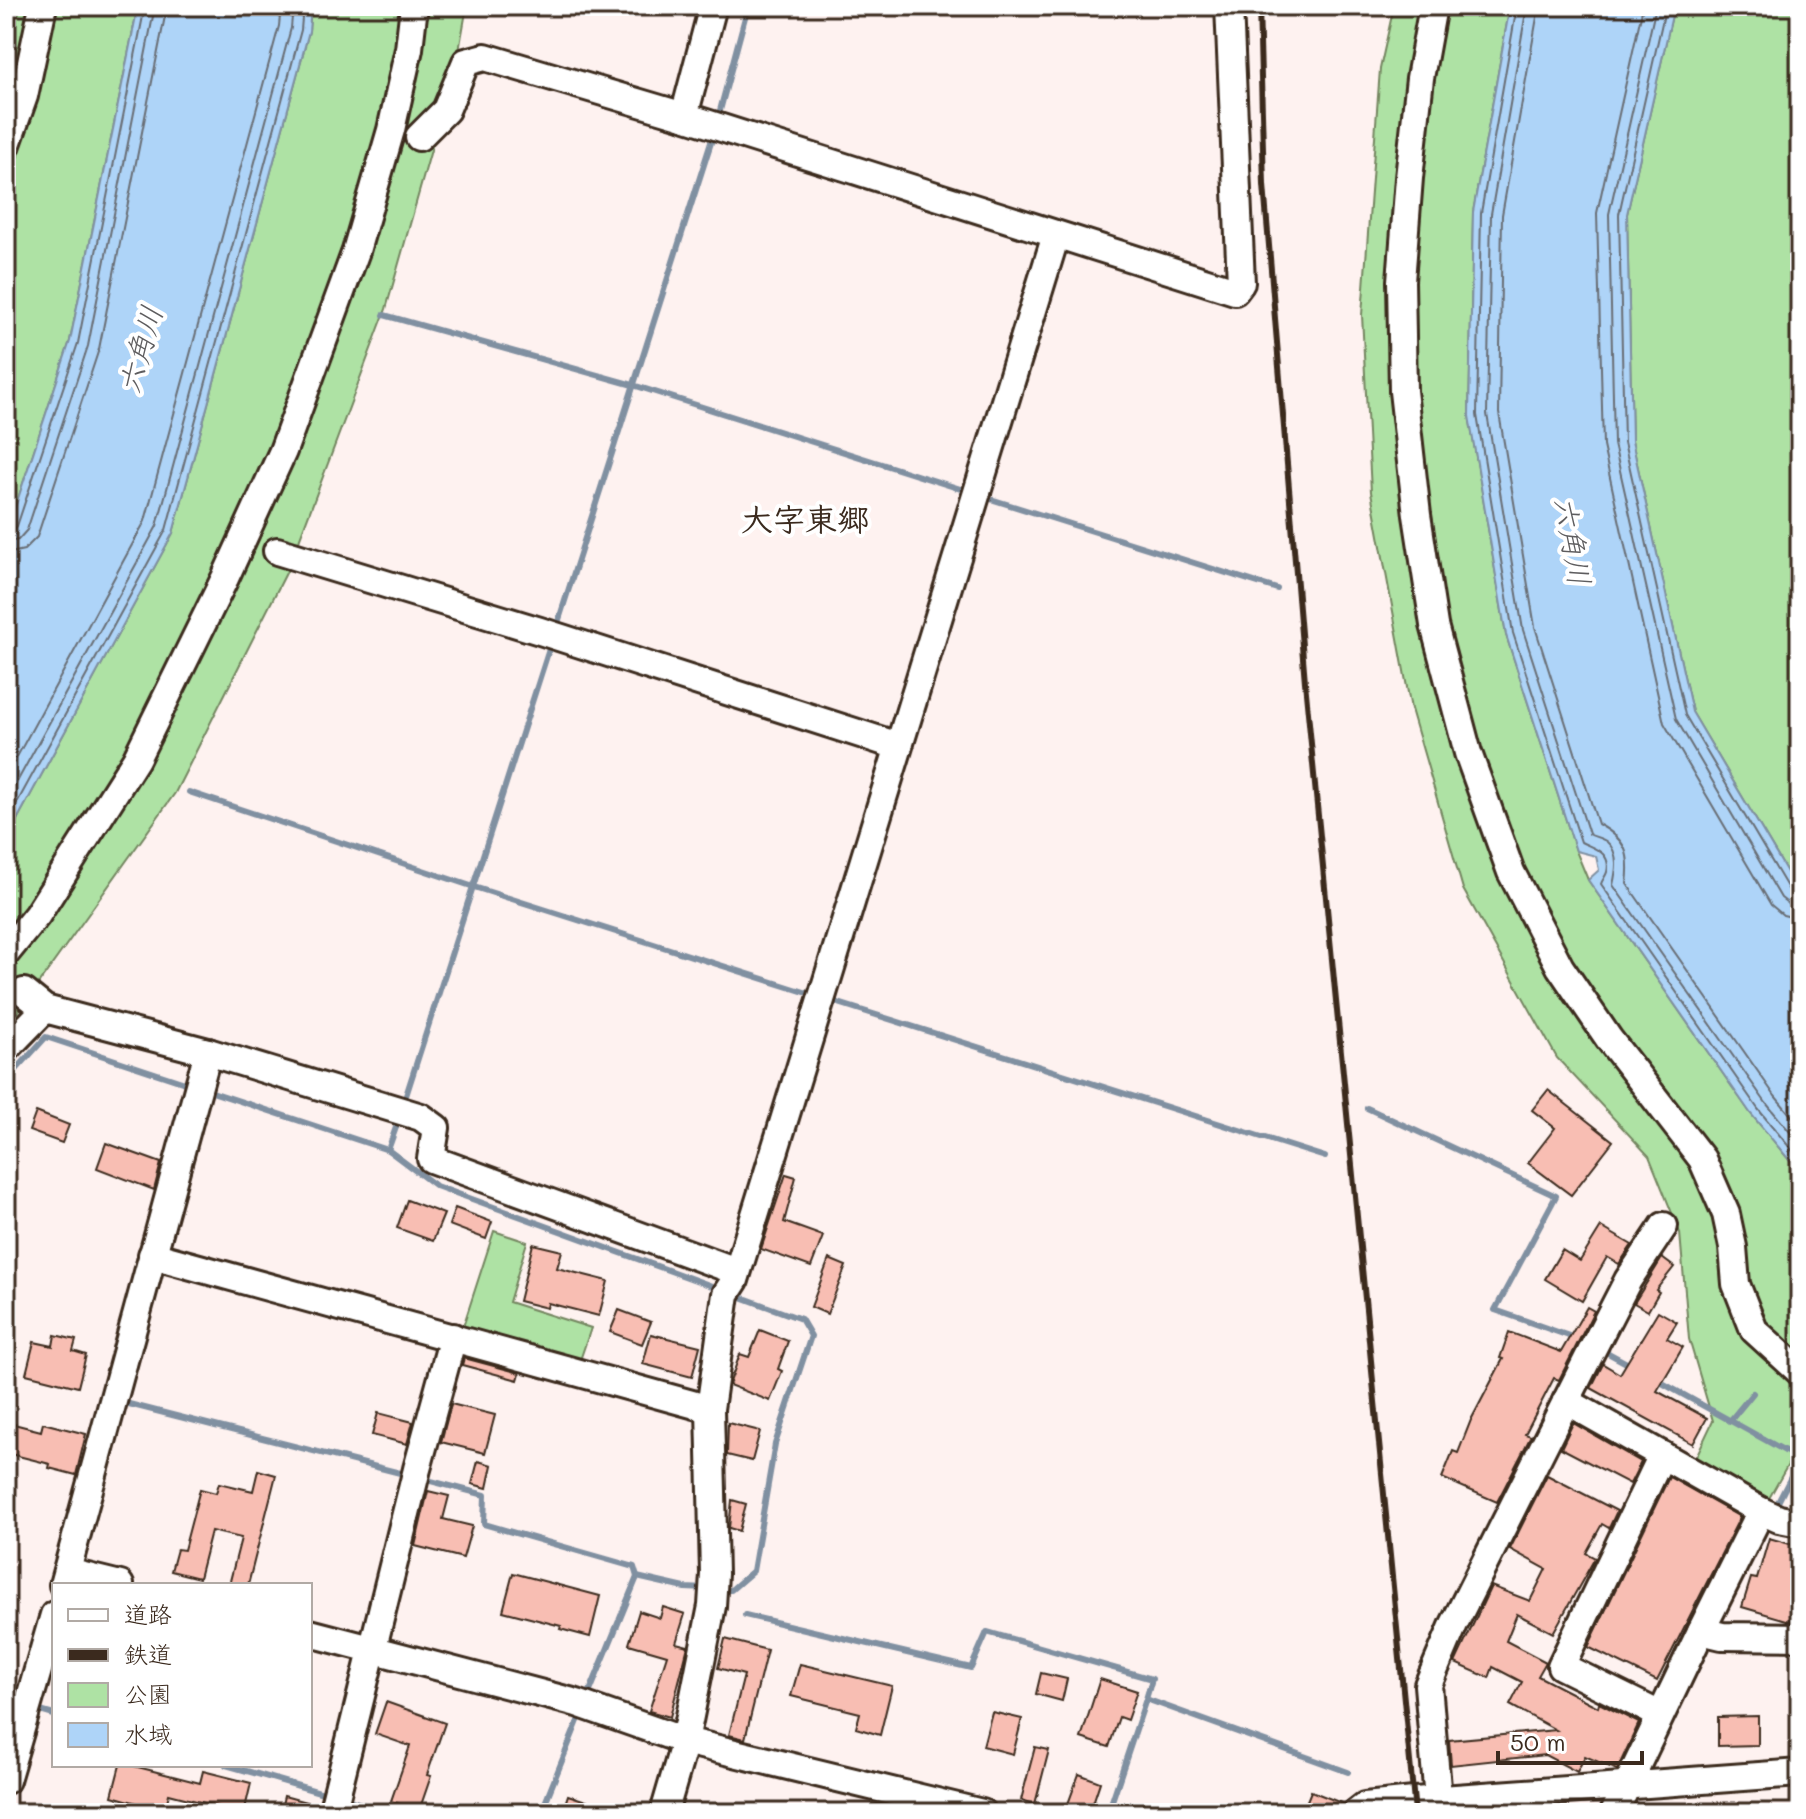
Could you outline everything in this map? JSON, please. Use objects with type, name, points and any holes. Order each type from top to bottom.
[{"type":"street","points":[[6,147],[24,96],[43,6]]},
{"type":"street","points":[[6,953],[37,915],[136,759],[283,451],[356,251],[391,130],[409,49],[414,6]]},
{"type":"street","points":[[690,119],[713,6]]},
{"type":"street","points":[[419,137],[446,110],[466,62],[485,57],[1235,291],[1241,283],[1229,6]]},
{"type":"street","points":[[1433,6],[1420,78],[1409,178],[1401,281],[1403,391],[1417,515],[1434,625],[1468,753],[1511,872],[1560,967],[1609,1039],[1702,1159],[1726,1214],[1736,1284],[1754,1330],[1800,1372]]},
{"type":"street","points":[[664,1813],[685,1741],[712,1604],[710,1409],[732,1282],[1056,235]]},
{"type":"street","points":[[277,551],[540,631],[898,746]]},
{"type":"street","points":[[24,992],[45,1009],[207,1061],[409,1114],[436,1128],[431,1159],[732,1282]]},
{"type":"street","points":[[6,1049],[45,1009]]},
{"type":"street","points":[[104,1583],[65,1578],[207,1061]]},
{"type":"street","points":[[1438,1799],[1428,1685],[1454,1624],[1594,1346],[1628,1280],[1664,1226]]},
{"type":"street","points":[[152,1255],[710,1409]]},
{"type":"street","points":[[336,1801],[415,1477],[453,1337]]},
{"type":"street","points":[[1566,1401],[1777,1517],[1660,1715],[1635,1785],[1614,1813]]},
{"type":"street","points":[[1660,1715],[1561,1666],[1662,1455]]},
{"type":"street","points":[[6,1780],[52,1622]]},
{"type":"street","points":[[1710,1633],[1800,1637]]},
{"type":"street","points":[[312,1634],[589,1706],[685,1741],[982,1813]]},
{"type":"street","points":[[1356,1813],[1365,1806],[1438,1799],[1800,1773]]},
{"type":"green space","points":[[6,6],[138,6],[70,341],[6,535]]},
{"type":"green space","points":[[311,6],[467,6],[459,51],[386,309],[289,567],[175,793],[6,1029],[6,840],[173,533],[309,31]]},
{"type":"green space","points":[[1394,6],[1510,6],[1473,212],[1469,415],[1506,635],[1588,880],[1751,1114],[1800,1173],[1800,1461],[1790,1461],[1767,1502],[1693,1463],[1713,1421],[1689,1339],[1680,1233],[1649,1156],[1557,1058],[1463,889],[1411,709],[1371,492],[1362,315],[1380,69]]},
{"type":"green space","points":[[1677,6],[1800,6],[1800,894],[1692,712],[1632,441],[1627,214],[1672,15]]},
{"type":"green space","points":[[494,1231],[527,1242],[509,1302],[591,1328],[578,1366],[462,1330]]},
{"type":"water","name":"六角川","points":[[138,6],[311,6],[309,31],[173,533],[6,840],[6,535],[70,341]]},
{"type":"water","name":"六角川","points":[[1510,6],[1677,6],[1672,15],[1627,214],[1632,441],[1692,712],[1800,894],[1800,1173],[1751,1114],[1588,880],[1599,870],[1596,856],[1576,851],[1506,635],[1469,416],[1473,212]]},
{"type":"building","points":[[1548,1090],[1613,1141],[1571,1195],[1528,1163],[1555,1128],[1532,1110]]},
{"type":"building","points":[[36,1112],[69,1125],[62,1143],[29,1131]]},
{"type":"building","points":[[106,1143],[161,1163],[154,1190],[97,1168]]},
{"type":"building","points":[[786,1174],[796,1177],[784,1222],[823,1236],[811,1267],[761,1249]]},
{"type":"building","points":[[407,1200],[444,1214],[433,1241],[397,1228]]},
{"type":"building","points":[[455,1208],[492,1222],[486,1239],[449,1225]]},
{"type":"building","points":[[1601,1227],[1632,1245],[1619,1264],[1607,1257],[1582,1301],[1545,1279],[1562,1250],[1580,1261]]},
{"type":"building","points":[[533,1244],[562,1251],[557,1268],[608,1281],[599,1316],[548,1303],[547,1308],[519,1301]]},
{"type":"building","points":[[1662,1258],[1674,1267],[1656,1290],[1659,1292],[1648,1311],[1634,1303]]},
{"type":"building","points":[[829,1259],[846,1266],[827,1314],[811,1307]]},
{"type":"building","points":[[1587,1307],[1594,1311],[1559,1380],[1554,1378],[1525,1434],[1531,1436],[1497,1502],[1442,1478],[1453,1451],[1458,1453],[1471,1420],[1503,1359],[1500,1358],[1509,1332],[1561,1352]]},
{"type":"building","points":[[619,1310],[651,1322],[642,1344],[610,1332]]},
{"type":"building","points":[[1658,1311],[1677,1322],[1667,1338],[1683,1347],[1657,1391],[1707,1418],[1693,1444],[1591,1388],[1603,1364],[1620,1374]]},
{"type":"building","points":[[760,1330],[788,1341],[778,1369],[782,1371],[770,1401],[729,1385],[740,1354],[749,1357]]},
{"type":"building","points":[[651,1334],[700,1346],[692,1377],[643,1364]]},
{"type":"building","points":[[55,1335],[76,1340],[73,1351],[86,1355],[78,1387],[26,1374],[34,1342],[53,1346]]},
{"type":"building","points":[[464,1358],[520,1373],[518,1380],[462,1365]]},
{"type":"building","points":[[451,1404],[495,1415],[485,1453],[441,1442]]},
{"type":"building","points":[[378,1413],[413,1422],[407,1444],[372,1435]]},
{"type":"building","points":[[6,1422],[41,1431],[43,1423],[86,1434],[76,1475],[49,1468],[50,1464],[6,1453]]},
{"type":"building","points":[[728,1423],[760,1431],[752,1461],[727,1455]]},
{"type":"building","points":[[1573,1423],[1641,1462],[1630,1484],[1561,1448]]},
{"type":"building","points":[[478,1461],[492,1465],[487,1488],[472,1484]]},
{"type":"building","points":[[258,1470],[276,1475],[249,1583],[230,1583],[241,1538],[211,1531],[199,1578],[171,1571],[177,1549],[184,1550],[200,1489],[216,1493],[219,1483],[253,1491]]},
{"type":"building","points":[[1547,1475],[1617,1511],[1609,1528],[1602,1524],[1586,1553],[1595,1558],[1553,1633],[1517,1614],[1506,1641],[1546,1662],[1538,1676],[1598,1707],[1599,1703],[1639,1723],[1617,1770],[1585,1756],[1577,1772],[1545,1755],[1451,1765],[1449,1740],[1556,1730],[1510,1705],[1522,1682],[1493,1667],[1489,1678],[1455,1663],[1491,1586],[1530,1601],[1546,1569],[1510,1549]]},
{"type":"building","points":[[1669,1477],[1740,1517],[1657,1681],[1588,1647]]},
{"type":"building","points":[[428,1491],[449,1496],[443,1519],[472,1526],[463,1558],[415,1546]]},
{"type":"building","points":[[732,1500],[746,1504],[739,1531],[729,1528]]},
{"type":"building","points":[[1769,1538],[1800,1547],[1800,1587],[1790,1621],[1742,1607],[1751,1578],[1757,1579]]},
{"type":"building","points":[[513,1573],[600,1596],[590,1637],[503,1611]]},
{"type":"building","points":[[663,1607],[685,1614],[676,1643],[688,1646],[670,1717],[649,1711],[667,1655],[629,1644],[639,1611],[660,1618]]},
{"type":"building","points":[[725,1639],[767,1650],[745,1739],[729,1735],[744,1675],[718,1668]]},
{"type":"building","points":[[800,1664],[892,1686],[880,1735],[856,1728],[860,1713],[791,1696]]},
{"type":"building","points":[[1041,1673],[1067,1679],[1062,1701],[1036,1694]]},
{"type":"building","points":[[1100,1679],[1137,1691],[1127,1720],[1119,1717],[1109,1747],[1081,1738]]},
{"type":"building","points":[[386,1702],[445,1723],[427,1775],[431,1776],[419,1811],[391,1801],[410,1746],[375,1734]]},
{"type":"building","points":[[992,1712],[1022,1719],[1013,1754],[983,1746]]},
{"type":"building","points":[[1758,1716],[1758,1745],[1718,1746],[1718,1717]]},
{"type":"building","points":[[1035,1747],[1049,1750],[1035,1804],[1021,1800]]},
{"type":"building","points":[[119,1767],[138,1767],[200,1783],[203,1771],[251,1783],[244,1813],[169,1794],[164,1813],[149,1813],[151,1807],[112,1796]]},
{"type":"building","points":[[1079,1774],[1100,1782],[1090,1812],[1068,1804]]},
{"type":"building","points":[[1311,1791],[1344,1804],[1340,1813],[1302,1813]]},
{"type":"building","points":[[568,1795],[613,1810],[613,1813],[562,1813]]},
{"type":"building","points":[[284,1796],[317,1805],[316,1813],[280,1813]]},
{"type":"waterway","points":[[718,118],[748,6]]},
{"type":"waterway","points":[[556,629],[714,133]]},
{"type":"waterway","points":[[384,315],[633,385],[970,492]]},
{"type":"waterway","points":[[981,496],[1277,589]]},
{"type":"waterway","points":[[403,1105],[551,643]]},
{"type":"waterway","points":[[189,792],[814,995]]},
{"type":"waterway","points":[[829,1000],[1325,1157]]},
{"type":"waterway","points":[[6,1081],[46,1037],[191,1085]]},
{"type":"waterway","points":[[206,1090],[388,1150],[436,1186],[723,1290]]},
{"type":"waterway","points":[[1367,1108],[1556,1196],[1495,1310],[1589,1343]]},
{"type":"waterway","points":[[388,1150],[400,1116]]},
{"type":"waterway","points":[[718,1590],[731,1590],[753,1571],[775,1444],[811,1336],[801,1319],[733,1294]]},
{"type":"waterway","points":[[1599,1348],[1632,1366]]},
{"type":"waterway","points":[[1655,1379],[1796,1457],[1797,1465],[1775,1508]]},
{"type":"waterway","points":[[1730,1421],[1753,1393]]},
{"type":"waterway","points":[[121,1402],[408,1475]]},
{"type":"waterway","points":[[423,1479],[485,1495],[484,1524],[634,1567],[637,1577]]},
{"type":"waterway","points":[[586,1701],[637,1577],[685,1588],[707,1589]]},
{"type":"waterway","points":[[745,1615],[971,1668],[987,1632],[1152,1679],[1146,1699],[1348,1772]]},
{"type":"waterway","points":[[1108,1813],[1146,1699]]},
{"type":"waterway","points":[[6,1701],[22,1706]]},
{"type":"waterway","points":[[33,1709],[52,1714]]},
{"type":"waterway","points":[[541,1813],[582,1711]]},
{"type":"waterway","points":[[233,1767],[330,1795]]},
{"type":"waterway","points":[[341,1798],[392,1813]]},
{"type":"railway","points":[[1259,6],[1264,185],[1305,682],[1415,1813]]},
{"type":"district","name":"大字東郷","points":[[805,520]]}]
